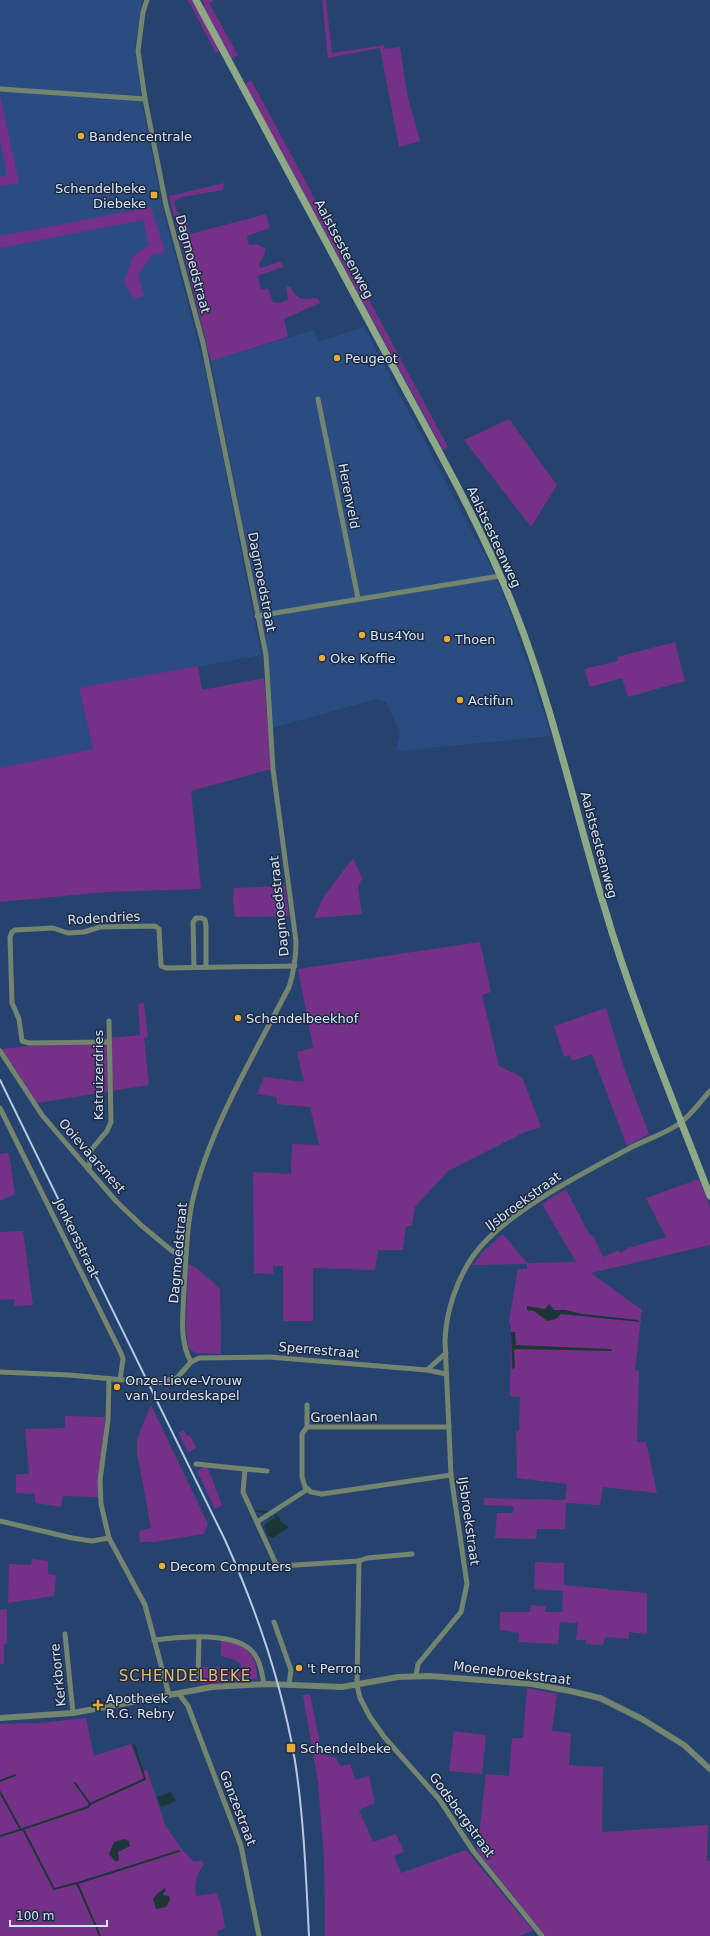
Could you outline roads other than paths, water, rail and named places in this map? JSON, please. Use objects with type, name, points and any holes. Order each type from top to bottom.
[{"type":"main road","name":"Aalstsesteenweg","points":[[196,0],[451,476],[500,576],[515,611],[543,690],[564,758],[604,907],[642,1018],[710,1196]]},
{"type":"street","name":"Dagmoedstraat","points":[[147,0],[143,12],[138,50],[145,99],[166,205],[204,343],[268,674],[273,769],[296,941],[295,966],[289,987],[218,1126],[206,1156],[192,1203],[186,1255],[183,1333],[185,1352],[191,1362]]},
{"type":"street","points":[[0,89],[145,99]]},
{"type":"street","name":"Herenveld","points":[[318,399],[358,598]]},
{"type":"street","points":[[257,616],[358,598],[500,576]]},
{"type":"street","points":[[194,967],[193,922],[196,918],[202,918],[205,920],[206,966]]},
{"type":"street","name":"Rodendries","points":[[109,1042],[29,1043],[22,1041],[19,1019],[12,1003],[10,937],[12,932],[15,930],[53,928],[68,933],[100,927],[155,926],[159,929],[161,966],[166,968],[206,966],[295,966]]},
{"type":"street","name":"Katruizerdries","points":[[89,1170],[90,1150],[107,1131],[111,1122],[109,1021]]},
{"type":"street","name":"Ooievaarsnest","points":[[0,1050],[42,1115],[116,1201],[142,1226],[176,1253],[186,1255]]},
{"type":"street","points":[[681,1121],[710,1091]]},
{"type":"street","name":"Jonkersstraat","points":[[0,1108],[121,1353],[123,1360],[120,1380]]},
{"type":"street","name":"IJsbroekstraat","points":[[416,1675],[418,1664],[461,1612],[465,1597],[466,1573],[451,1475],[446,1374],[446,1324],[451,1303],[469,1263],[488,1240],[505,1225],[564,1185],[681,1121]]},
{"type":"street","points":[[427,1370],[446,1353]]},
{"type":"street","name":"Sperrestraat","points":[[191,1362],[199,1358],[269,1357],[427,1370],[446,1374]]},
{"type":"street","points":[[0,1372],[156,1383],[172,1380],[179,1376],[191,1362]]},
{"type":"street","points":[[109,1379],[108,1420],[100,1480],[101,1504],[109,1538],[144,1605],[169,1695]]},
{"type":"street","points":[[307,1404],[307,1427]]},
{"type":"street","name":"Groenlaan","points":[[308,1489],[305,1487],[302,1476],[302,1434],[307,1427],[449,1427]]},
{"type":"street","points":[[196,1464],[267,1471]]},
{"type":"street","points":[[245,1469],[243,1492],[273,1559],[280,1566],[359,1561],[367,1558],[412,1554]]},
{"type":"street","points":[[257,1522],[308,1489],[311,1492],[322,1494],[451,1475]]},
{"type":"street","points":[[0,1521],[72,1538],[92,1541],[109,1538]]},
{"type":"street","name":"Godsbergstraat","points":[[359,1561],[357,1685],[360,1698],[385,1738],[438,1799],[474,1852],[542,1936]]},
{"type":"street","points":[[274,1622],[291,1670],[289,1685]]},
{"type":"street","name":"Kerkborre","points":[[65,1634],[73,1713]]},
{"type":"street","points":[[154,1640],[199,1638],[230,1639],[248,1646],[259,1662],[264,1684]]},
{"type":"street","points":[[198,1678],[199,1638]]},
{"type":"street","name":"Moenebroekstraat","points":[[276,1685],[327,1688],[357,1685],[416,1675],[532,1684],[570,1691],[600,1698],[642,1719],[684,1745],[710,1769]]},
{"type":"street","name":"Kerkborre","points":[[0,1718],[73,1713],[212,1687],[264,1684],[276,1685]]},
{"type":"street","name":"Ganzestraat","points":[[179,1694],[188,1706],[241,1846],[259,1936]]},
{"type":"waterway","points":[[256,1511],[266,1512]]},
{"type":"waterway","points":[[90,1804],[145,1779],[134,1745]]},
{"type":"waterway","points":[[0,1781],[15,1775]]},
{"type":"waterway","points":[[23,1829],[88,1807],[90,1804],[75,1783]]},
{"type":"waterway","points":[[0,1792],[21,1830]]},
{"type":"waterway","points":[[0,1836],[23,1829],[54,1889],[77,1883],[100,1936]]},
{"type":"waterway","points":[[78,1883],[179,1851]]},
{"type":"railway","points":[[0,1080],[225,1540],[258,1621],[276,1676],[290,1732],[295,1761],[303,1827],[309,1936]]},
{"type":"place","name":"Bandencentrale","points":[[81,136]]},
{"type":"place","name":"Schendelbeke Diebeke","points":[[154,195]]},
{"type":"place","name":"Peugeot","points":[[337,358]]},
{"type":"place","name":"Bus4You","points":[[362,635]]},
{"type":"place","name":"Thoen","points":[[447,639]]},
{"type":"place","name":"Oke Koffie","points":[[322,658]]},
{"type":"place","name":"Actifun","points":[[460,700]]},
{"type":"place","name":"Schendelbeekhof","points":[[238,1018]]},
{"type":"place","name":"Onze-Lieve-Vrouw van Lourdeskapel","points":[[117,1387]]},
{"type":"place","name":"Decom Computers","points":[[162,1566]]},
{"type":"place","name":"'t Perron","points":[[299,1668]]},
{"type":"place","name":"Apotheek R.G. Rebry","points":[[98,1705]]},
{"type":"place","name":"Schendelbeke","points":[[291,1748]]},
{"type":"district","name":"SCHENDELBEKE","points":[[185,1676]]}]
